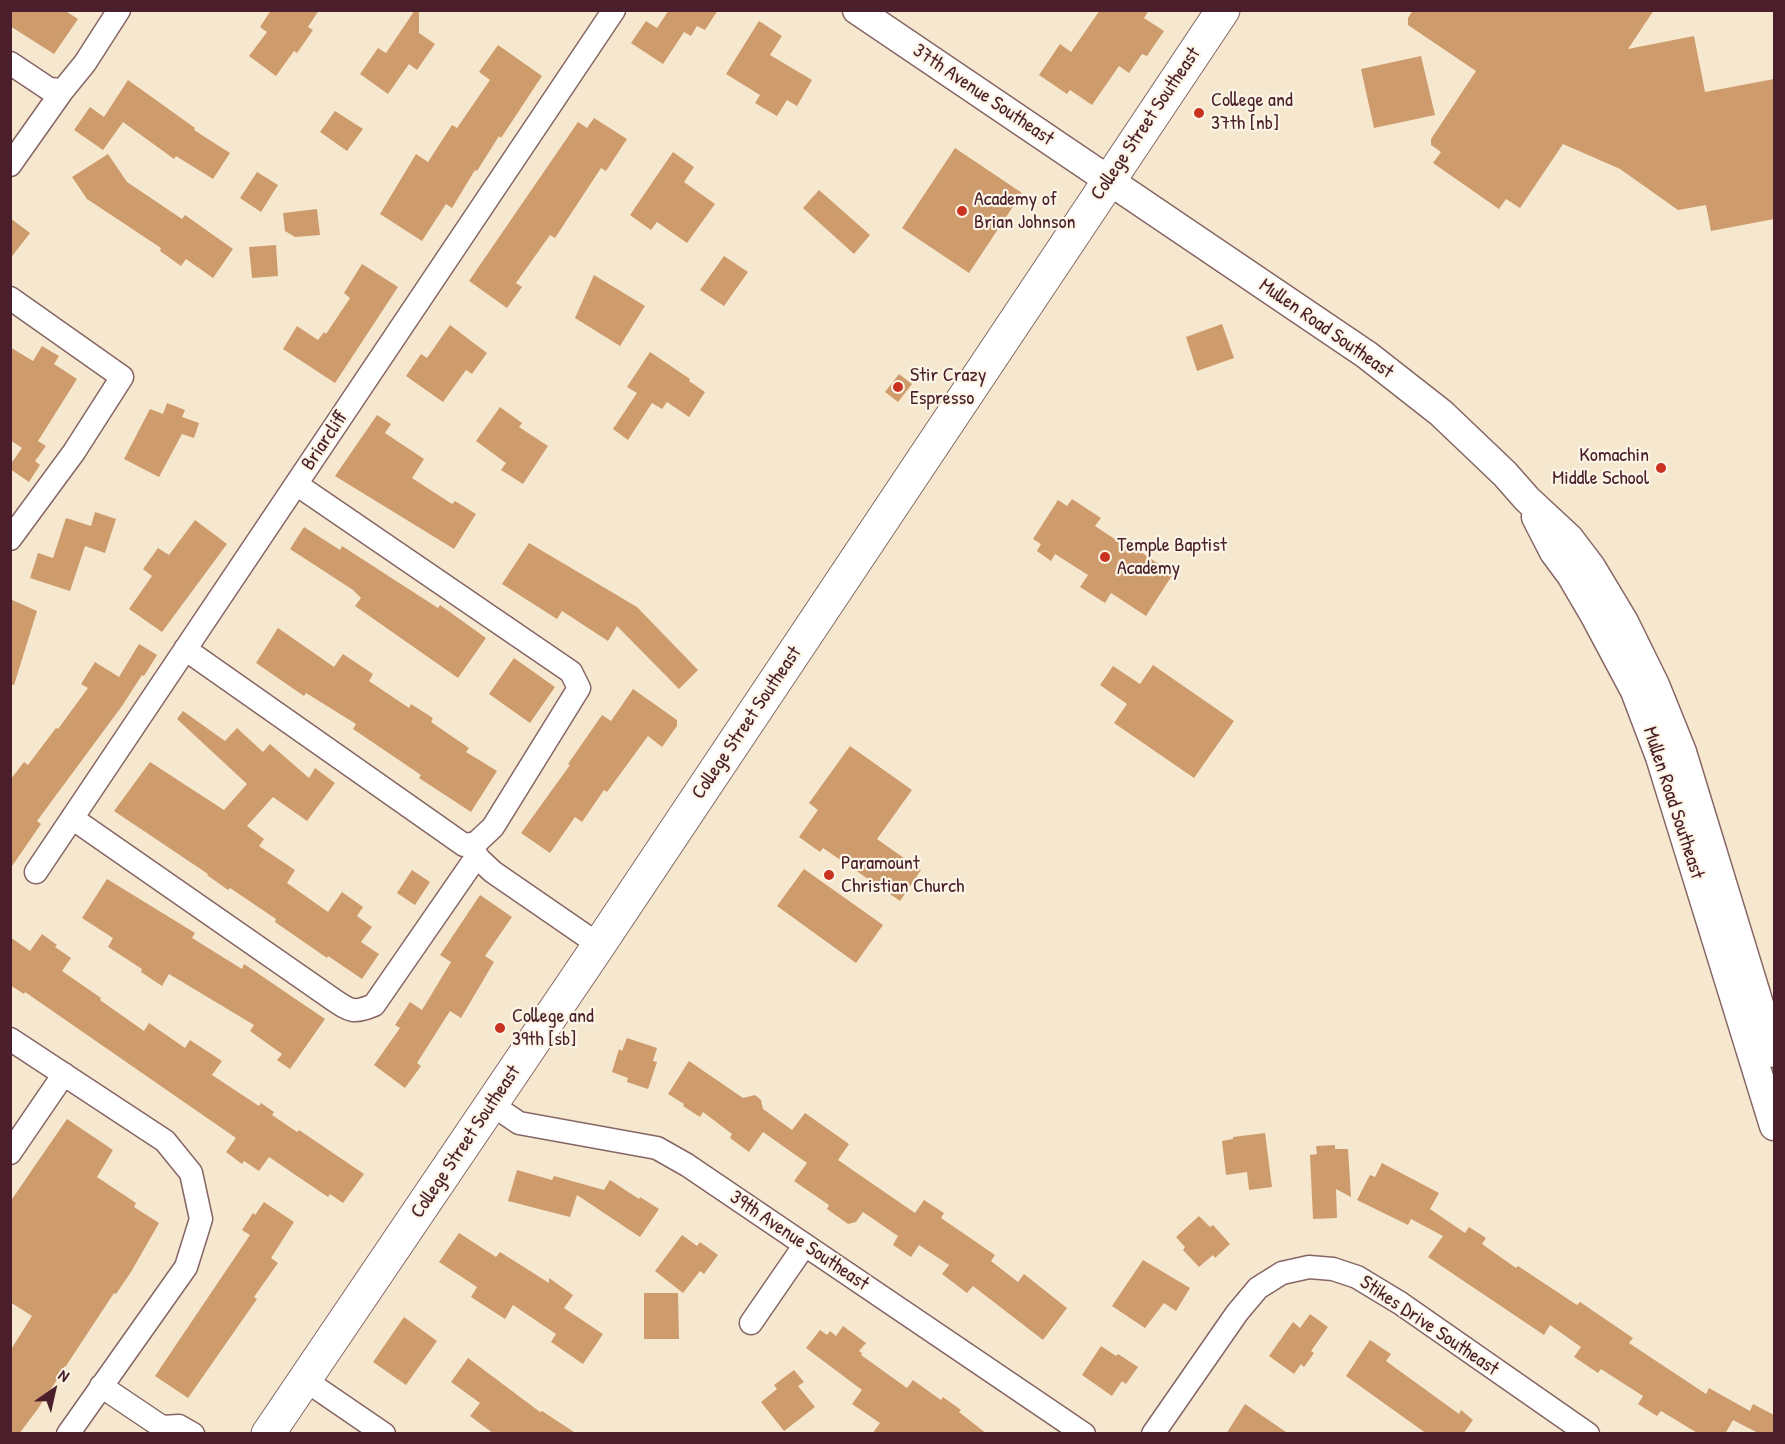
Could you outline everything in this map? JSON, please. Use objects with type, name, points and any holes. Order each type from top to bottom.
[{"type":"main road","name":"College Street Southeast","points":[[267,1433],[599,945],[1223,10]]},
{"type":"street","points":[[10,165],[85,63],[119,10]]},
{"type":"street","name":"Briarcliff","points":[[36,872],[614,10]]},
{"type":"street","name":"37th Avenue Southeast","points":[[857,10],[1108,180]]},
{"type":"street","points":[[10,63],[49,89],[63,90]]},
{"type":"street","name":"Mullen Road Southeast","points":[[1108,180],[1367,355],[1441,413],[1569,538],[1591,567],[1624,622],[1655,685],[1682,752],[1774,1053]]},
{"type":"street","points":[[10,298],[122,377],[74,452],[10,539]]},
{"type":"street","points":[[72,818],[348,1010],[357,1012],[374,1005],[475,844],[493,827],[579,688],[571,672],[296,484]]},
{"type":"street","name":"Mullen Road Southeast","points":[[1527,499],[1554,552],[1571,575],[1595,616],[1635,691],[1670,789],[1774,1126]]},
{"type":"street","points":[[185,649],[473,850],[493,872],[599,945]]},
{"type":"street","points":[[10,1039],[165,1141],[191,1173],[201,1219],[186,1267],[68,1434]]},
{"type":"street","points":[[10,1153],[64,1074]]},
{"type":"street","name":"39th Avenue Southeast","points":[[491,1104],[519,1123],[657,1148],[687,1165],[1084,1434]]},
{"type":"street","points":[[751,1323],[804,1246]]},
{"type":"street","name":"Stikes Drive Southeast","points":[[1154,1434],[1237,1313],[1258,1288],[1282,1273],[1309,1267],[1333,1269],[1357,1277],[1400,1304],[1588,1434]]},
{"type":"street","points":[[305,1380],[384,1434]]},
{"type":"street","points":[[101,1386],[164,1430],[179,1426],[193,1434]]},
{"type":"building","points":[[10,10],[64,10],[78,19],[54,54],[10,26]]},
{"type":"building","points":[[271,10],[319,10],[308,27],[313,30],[297,53],[294,51],[276,76],[249,56],[267,32],[260,27]]},
{"type":"building","points":[[415,10],[419,10],[419,33],[435,44],[417,70],[409,64],[388,94],[360,74],[378,48],[386,53]]},
{"type":"building","points":[[669,10],[718,10],[705,30],[697,26],[691,36],[684,32],[663,64],[631,43],[646,21],[657,28]]},
{"type":"building","points":[[1100,10],[1149,10],[1144,18],[1164,31],[1147,56],[1142,54],[1129,73],[1119,66],[1092,105],[1070,90],[1067,94],[1039,75],[1060,44],[1071,52]]},
{"type":"building","points":[[1413,10],[1654,10],[1628,49],[1694,36],[1705,92],[1774,79],[1774,219],[1711,231],[1706,205],[1678,210],[1620,169],[1563,144],[1520,208],[1506,199],[1499,209],[1433,163],[1441,152],[1431,145],[1431,139],[1476,71],[1408,25],[1408,18]]},
{"type":"building","points":[[759,21],[782,36],[770,55],[812,80],[797,106],[787,100],[777,116],[755,103],[760,95],[726,74]]},
{"type":"building","points":[[498,45],[542,76],[501,138],[499,136],[477,171],[475,170],[452,208],[446,204],[422,241],[380,214],[416,154],[428,162],[452,125],[457,128],[490,80],[479,72]]},
{"type":"building","points":[[1421,56],[1435,115],[1374,128],[1361,69]]},
{"type":"building","points":[[128,80],[195,128],[194,130],[230,153],[213,179],[176,156],[174,159],[123,122],[103,150],[74,130],[90,107],[104,117]]},
{"type":"building","points":[[335,111],[363,129],[347,151],[320,132]]},
{"type":"building","points":[[594,118],[627,139],[606,171],[601,168],[555,238],[550,235],[516,283],[522,287],[507,308],[469,281],[578,122],[587,128]]},
{"type":"building","name":"Academy of Brian Johnson","points":[[955,148],[1022,193],[969,273],[902,228]]},
{"type":"building","points":[[673,152],[694,167],[684,182],[715,204],[687,243],[657,222],[651,230],[630,215]]},
{"type":"building","points":[[108,154],[127,182],[182,219],[185,215],[233,249],[213,278],[186,259],[181,266],[160,251],[161,248],[87,199],[72,177]]},
{"type":"building","points":[[257,172],[278,185],[261,212],[240,198]]},
{"type":"building","points":[[819,190],[870,235],[854,254],[803,208]]},
{"type":"building","points":[[317,209],[320,235],[295,237],[285,231],[283,213]]},
{"type":"building","points":[[10,218],[30,233],[10,259]]},
{"type":"building","points":[[276,245],[278,276],[252,278],[249,247]]},
{"type":"building","points":[[724,256],[748,272],[724,306],[700,290]]},
{"type":"building","points":[[362,264],[398,287],[335,383],[283,349],[297,326],[318,340],[324,332],[326,334],[350,298],[344,293]]},
{"type":"building","points":[[594,275],[645,306],[620,346],[575,318]]},
{"type":"building","points":[[1222,324],[1234,358],[1197,371],[1186,337]]},
{"type":"building","points":[[450,325],[487,353],[472,374],[466,370],[443,402],[406,376],[421,354],[427,358]]},
{"type":"building","points":[[42,346],[59,356],[54,364],[77,379],[38,441],[46,446],[35,461],[40,465],[29,482],[10,469],[10,465],[22,448],[10,440],[10,347],[33,361]]},
{"type":"building","points":[[650,352],[705,392],[689,417],[667,402],[662,409],[652,403],[628,440],[613,429],[637,393],[627,387]]},
{"type":"building","points":[[899,374],[912,384],[898,402],[885,392]]},
{"type":"building","points":[[167,403],[185,410],[182,417],[199,423],[194,438],[182,434],[159,477],[124,459],[150,409],[163,414]]},
{"type":"building","points":[[500,407],[522,423],[519,427],[548,446],[523,484],[501,470],[506,463],[476,441]]},
{"type":"building","points":[[377,415],[391,424],[385,433],[424,459],[412,478],[452,504],[455,501],[476,514],[454,549],[335,476]]},
{"type":"building","name":"Temple Baptist Academy","points":[[1072,499],[1101,518],[1095,526],[1136,553],[1138,550],[1173,574],[1146,616],[1111,593],[1105,603],[1080,587],[1088,575],[1055,554],[1051,561],[1037,551],[1041,544],[1033,539],[1058,500],[1067,506]]},
{"type":"building","points":[[95,512],[116,519],[105,553],[85,546],[70,591],[30,578],[38,553],[53,558],[66,518],[91,526]]},
{"type":"building","points":[[195,520],[227,544],[162,632],[129,609],[152,576],[143,569],[158,548],[169,555]]},
{"type":"building","points":[[304,527],[340,550],[342,546],[438,608],[440,605],[486,638],[458,678],[355,606],[361,598],[353,590],[290,549]]},
{"type":"building","points":[[529,543],[637,607],[698,670],[679,689],[617,626],[608,641],[562,611],[557,619],[502,584]]},
{"type":"building","points":[[10,599],[37,611],[14,685],[10,684]]},
{"type":"building","points":[[278,628],[334,667],[343,654],[373,674],[369,681],[409,708],[411,704],[433,718],[431,722],[469,748],[466,752],[497,771],[471,812],[419,778],[421,775],[353,729],[356,724],[306,693],[304,696],[256,663]]},
{"type":"building","points":[[139,644],[157,655],[37,821],[41,824],[10,869],[10,780],[24,762],[28,765],[88,688],[81,684],[95,662],[119,677]]},
{"type":"building","points":[[514,658],[555,687],[530,723],[489,694]]},
{"type":"building","points":[[1153,665],[1234,721],[1194,778],[1114,723],[1127,704],[1100,685],[1113,666],[1140,684]]},
{"type":"building","points":[[633,689],[677,720],[677,726],[662,747],[648,736],[607,792],[604,790],[582,822],[575,817],[550,853],[521,833],[570,765],[568,764],[602,715],[611,721]]},
{"type":"building","points":[[183,711],[225,741],[237,728],[263,752],[270,744],[309,778],[315,768],[335,783],[307,821],[273,797],[247,826],[264,839],[259,846],[295,870],[287,883],[328,912],[342,892],[363,907],[357,916],[372,927],[361,942],[379,954],[362,979],[328,956],[327,958],[275,922],[276,919],[230,888],[228,890],[114,811],[150,762],[224,810],[247,784],[177,719]]},
{"type":"building","points":[[850,746],[912,790],[877,839],[921,870],[900,901],[823,848],[820,852],[799,837],[818,810],[809,803]]},
{"type":"building","points":[[804,869],[883,925],[856,963],[777,906]]},
{"type":"building","points":[[412,870],[430,882],[415,905],[397,893]]},
{"type":"building","points":[[107,879],[195,933],[192,938],[242,969],[244,964],[325,1019],[290,1069],[277,1060],[282,1054],[250,1031],[254,1025],[169,974],[162,986],[141,972],[142,969],[108,947],[113,938],[82,918]]},
{"type":"building","points":[[480,895],[512,917],[485,956],[494,962],[461,1018],[450,1011],[417,1063],[421,1066],[405,1088],[374,1065],[400,1028],[395,1025],[410,1002],[422,1010],[451,962],[440,955]]},
{"type":"building","points":[[42,934],[71,958],[62,971],[101,998],[100,1000],[144,1031],[149,1023],[185,1048],[190,1040],[222,1061],[212,1075],[259,1106],[261,1103],[274,1112],[272,1115],[297,1132],[299,1130],[364,1174],[343,1203],[330,1194],[328,1197],[269,1157],[259,1171],[244,1161],[242,1164],[226,1152],[236,1138],[25,992],[24,994],[10,985],[10,937],[30,951]]},
{"type":"building","points":[[627,1038],[657,1048],[653,1061],[657,1062],[648,1089],[627,1082],[628,1078],[612,1072],[619,1049],[622,1051]]},
{"type":"building","points":[[689,1061],[743,1098],[755,1095],[761,1100],[763,1109],[792,1130],[805,1113],[849,1144],[838,1160],[915,1213],[924,1200],[944,1213],[941,1218],[995,1255],[991,1261],[1018,1282],[1024,1274],[1067,1308],[1043,1340],[973,1286],[967,1293],[942,1274],[949,1265],[919,1245],[911,1257],[893,1245],[898,1236],[863,1212],[856,1222],[848,1224],[827,1209],[829,1205],[794,1181],[807,1163],[763,1132],[749,1152],[730,1138],[732,1134],[703,1112],[700,1117],[668,1094]]},
{"type":"building","points":[[67,1119],[113,1150],[97,1177],[136,1203],[134,1207],[159,1223],[131,1272],[116,1294],[114,1293],[37,1410],[19,1434],[10,1434],[10,1351],[32,1316],[10,1302],[10,1202]]},
{"type":"building","points":[[1265,1133],[1272,1187],[1249,1190],[1247,1172],[1226,1175],[1222,1141],[1233,1139],[1233,1137]]},
{"type":"building","points":[[1335,1145],[1335,1149],[1348,1149],[1351,1197],[1336,1189],[1337,1218],[1313,1219],[1310,1155],[1317,1154],[1316,1146]]},
{"type":"building","points":[[1382,1163],[1439,1193],[1430,1209],[1465,1233],[1469,1227],[1486,1238],[1482,1244],[1516,1268],[1518,1266],[1577,1305],[1580,1302],[1633,1338],[1629,1343],[1706,1394],[1709,1388],[1750,1411],[1753,1404],[1774,1415],[1774,1434],[1760,1434],[1733,1420],[1725,1434],[1699,1434],[1661,1411],[1657,1416],[1638,1404],[1643,1396],[1601,1369],[1598,1373],[1574,1357],[1581,1347],[1550,1325],[1544,1335],[1428,1257],[1443,1236],[1411,1219],[1408,1225],[1357,1200],[1370,1175],[1375,1177]]},
{"type":"building","points":[[517,1170],[552,1180],[554,1176],[604,1190],[610,1180],[659,1209],[640,1237],[577,1195],[570,1217],[508,1201]]},
{"type":"building","points":[[264,1202],[294,1222],[271,1258],[278,1263],[254,1297],[257,1299],[188,1398],[155,1376],[250,1235],[242,1230],[253,1213],[255,1215]]},
{"type":"building","points":[[1199,1216],[1210,1227],[1213,1225],[1230,1244],[1215,1258],[1213,1255],[1199,1267],[1183,1250],[1185,1247],[1176,1237]]},
{"type":"building","points":[[459,1233],[496,1257],[500,1252],[549,1283],[549,1278],[573,1295],[564,1308],[603,1334],[583,1364],[551,1342],[556,1334],[513,1305],[505,1319],[471,1297],[477,1287],[439,1262]]},
{"type":"building","points":[[682,1235],[697,1246],[700,1242],[718,1255],[704,1274],[700,1271],[683,1293],[655,1271]]},
{"type":"building","points":[[1143,1260],[1190,1288],[1176,1311],[1164,1303],[1145,1328],[1112,1306]]},
{"type":"building","points":[[644,1293],[678,1293],[679,1339],[644,1339]]},
{"type":"building","points":[[1310,1314],[1328,1327],[1311,1351],[1314,1353],[1304,1367],[1301,1364],[1294,1374],[1269,1356],[1293,1322],[1300,1328]]},
{"type":"building","points":[[404,1317],[437,1341],[406,1385],[373,1362]]},
{"type":"building","points":[[843,1326],[866,1343],[859,1351],[861,1355],[907,1388],[913,1380],[941,1400],[943,1397],[987,1434],[872,1434],[880,1423],[852,1404],[862,1390],[806,1348],[820,1330],[827,1335],[830,1331],[836,1336]]},
{"type":"building","points":[[1370,1340],[1391,1354],[1386,1361],[1459,1414],[1461,1410],[1473,1420],[1463,1434],[1427,1434],[1346,1376]]},
{"type":"building","points":[[1101,1346],[1138,1367],[1126,1384],[1122,1381],[1112,1396],[1082,1375]]},
{"type":"building","points":[[468,1358],[540,1412],[542,1411],[577,1434],[494,1434],[470,1416],[480,1403],[451,1382]]},
{"type":"building","points":[[794,1370],[804,1382],[798,1386],[815,1407],[784,1431],[761,1402],[777,1389],[774,1385]]},
{"type":"building","points":[[1245,1404],[1289,1434],[1226,1434]]},
{"type":"place","name":"College and 37th [nb]","points":[[1199,113]]},
{"type":"place","name":"Academy of Brian Johnson","points":[[962,211]]},
{"type":"place","name":"Stir Crazy Espresso","points":[[898,387]]},
{"type":"place","name":"Komachin Middle School","points":[[1661,468]]},
{"type":"place","name":"Temple Baptist Academy","points":[[1105,557]]},
{"type":"place","name":"Paramount Christian Church","points":[[829,875]]},
{"type":"place","name":"College and 39th [sb]","points":[[500,1028]]}]
